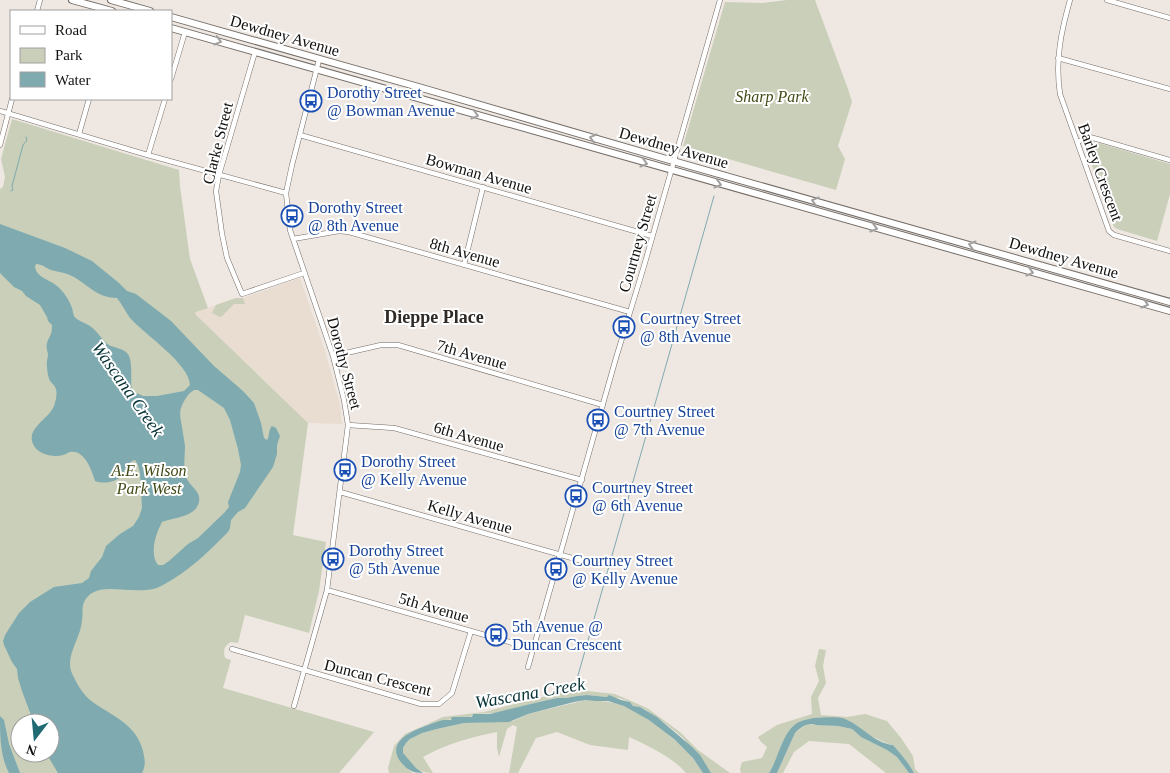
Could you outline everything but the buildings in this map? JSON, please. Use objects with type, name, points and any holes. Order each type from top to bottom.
[{"type":"main road","points":[[72,0],[108,10]]},
{"type":"main road","points":[[111,0],[146,10]]},
{"type":"main road","name":"Dewdney Avenue","points":[[172,17],[1170,302]]},
{"type":"main road","name":"Dewdney Avenue","points":[[172,28],[1170,311]]},
{"type":"street","name":"Courtney Street","points":[[528,667],[720,0]]},
{"type":"street","name":"Barley Crescent","points":[[1070,0],[1060,38],[1058,58],[1060,94],[1109,231],[1114,235],[1170,251]]},
{"type":"street","points":[[1107,0],[1170,18]]},
{"type":"street","points":[[172,76],[185,32]]},
{"type":"street","name":"Clarke Street","points":[[255,52],[219,174],[216,191],[222,234],[228,258],[242,294],[304,273]]},
{"type":"street","points":[[1058,58],[1170,89]]},
{"type":"street","name":"Dorothy Street","points":[[294,706],[327,590],[348,424],[333,356],[290,230],[286,193],[319,60]]},
{"type":"street","points":[[0,145],[12,100]]},
{"type":"street","points":[[79,134],[89,100]]},
{"type":"street","points":[[148,155],[165,100]]},
{"type":"street","points":[[0,111],[148,155],[286,193]]},
{"type":"street","name":"Bowman Avenue","points":[[300,134],[652,236]]},
{"type":"street","points":[[1077,142],[1088,137],[1170,160]]},
{"type":"street","points":[[464,265],[484,188]]},
{"type":"street","name":"8th Avenue","points":[[293,240],[349,232],[630,312]]},
{"type":"street","name":"7th Avenue","points":[[333,356],[381,346],[398,345],[603,405]]},
{"type":"street","name":"6th Avenue","points":[[348,424],[394,428],[582,480]]},
{"type":"street","name":"Kelly Avenue","points":[[340,492],[593,564]]},
{"type":"street","name":"5th Avenue","points":[[327,590],[534,649]]},
{"type":"street","name":"Duncan Crescent","points":[[232,649],[421,704],[439,704],[452,692],[471,631]]},
{"type":"shaded area","points":[[300,278],[326,354],[340,405],[342,424],[308,423],[195,314],[236,298],[243,298]]},
{"type":"green space","name":"Sharp Park","points":[[787,0],[815,0],[852,102],[838,146],[845,159],[836,190],[683,146],[725,2],[762,3]]},
{"type":"green space","name":"A.E. Wilson Park West","points":[[12,119],[179,170],[190,259],[208,308],[195,314],[308,423],[293,535],[326,542],[319,591],[309,633],[245,615],[238,643],[231,642],[225,648],[225,658],[231,660],[223,688],[374,732],[339,773],[0,773],[0,189],[3,187],[5,177],[1,159]]},
{"type":"green space","points":[[1092,141],[1170,164],[1170,194],[1157,241],[1114,227],[1086,148],[1087,143]]},
{"type":"green space","points":[[236,298],[243,298],[245,304],[234,304],[220,317],[212,313],[216,305]]},
{"type":"green space","points":[[819,649],[826,650],[823,666],[826,683],[818,698],[821,715],[847,717],[865,714],[887,721],[913,756],[915,769],[919,773],[914,773],[893,745],[869,735],[858,727],[801,721],[781,746],[776,761],[769,773],[741,773],[742,762],[762,758],[767,747],[758,737],[777,725],[812,714],[811,697],[819,681],[815,666]]},
{"type":"green space","points":[[568,689],[615,694],[647,708],[680,732],[698,750],[730,773],[711,773],[683,738],[646,710],[633,706],[630,702],[619,698],[587,695],[557,698],[497,713],[473,714],[471,717],[428,724],[413,731],[398,746],[397,752],[401,761],[413,773],[389,773],[388,768],[394,746],[405,734],[443,717],[484,712]]},
{"type":"green space","points":[[586,700],[619,704],[641,715],[678,743],[692,757],[703,773],[686,773],[667,757],[629,737],[628,750],[590,745],[557,732],[536,738],[518,773],[509,773],[517,727],[513,725],[507,729],[499,757],[497,732],[441,748],[423,757],[433,773],[419,770],[403,754],[403,748],[406,743],[421,733],[464,723],[513,721],[528,714]]},
{"type":"green space","points":[[807,724],[852,729],[861,737],[897,757],[909,773],[886,773],[849,744],[809,741],[794,752],[783,773],[777,773],[795,733]]},
{"type":"water","name":"Wascana Creek","points":[[0,224],[65,248],[92,261],[127,291],[136,294],[171,321],[214,366],[254,403],[264,438],[267,440],[272,426],[276,428],[280,436],[273,467],[245,508],[238,512],[231,520],[228,532],[197,561],[160,587],[144,590],[104,589],[91,593],[83,605],[81,627],[70,658],[71,671],[79,687],[90,700],[122,721],[135,733],[143,751],[145,765],[142,773],[58,773],[52,763],[60,763],[60,713],[30,713],[18,678],[17,669],[4,645],[5,635],[19,613],[30,602],[54,587],[82,583],[89,578],[91,571],[102,557],[106,546],[133,526],[142,508],[140,473],[135,460],[128,464],[119,478],[109,482],[95,481],[87,461],[79,454],[70,452],[59,456],[50,455],[42,453],[33,444],[32,438],[35,428],[51,411],[56,396],[56,389],[50,381],[47,364],[47,344],[52,325],[40,305],[14,287],[0,273]],"holes":[[[36,264],[71,276],[99,294],[117,298],[130,318],[175,359],[188,377],[190,385],[184,391],[157,396],[143,396],[132,391],[131,364],[127,353],[106,343],[92,328],[75,318],[71,305],[64,293],[36,271]],[[194,390],[198,390],[224,408],[230,420],[238,449],[241,465],[240,472],[228,502],[229,507],[225,512],[198,538],[188,544],[169,561],[163,565],[158,565],[155,560],[154,549],[162,522],[190,513],[197,507],[199,502],[198,494],[185,474],[185,446],[180,415],[184,400]]]},
{"type":"water","points":[[587,695],[607,697],[609,695],[630,702],[633,706],[640,707],[657,717],[700,755],[711,773],[703,773],[693,758],[674,739],[649,720],[624,706],[608,701],[586,700],[574,702],[528,714],[509,722],[464,723],[422,733],[406,743],[403,753],[423,773],[407,769],[397,754],[396,748],[404,737],[437,721],[451,720],[452,717],[472,717],[473,714],[490,714],[557,698]]},
{"type":"water","points":[[0,716],[4,720],[10,747],[10,763],[16,763],[20,773],[9,773],[4,760]]},
{"type":"water","points":[[834,717],[845,719],[874,738],[893,745],[914,773],[909,773],[897,757],[861,737],[852,729],[810,724],[802,727],[795,733],[777,773],[769,773],[785,738],[793,726],[804,720]]},
{"type":"waterway","points":[[11,191],[13,190],[12,186],[23,145],[27,140],[26,137]]},
{"type":"waterway","points":[[722,166],[723,161]]},
{"type":"waterway","name":"Wascana Creek","points":[[577,679],[714,196]]},
{"type":"place","name":"Dorothy Street @ Bowman Avenue","points":[[311,101]]},
{"type":"place","name":"Dorothy Street @ 8th Avenue","points":[[292,216]]},
{"type":"place","name":"Courtney Street @ 8th Avenue","points":[[624,327]]},
{"type":"place","name":"Courtney Street @ 7th Avenue","points":[[598,420]]},
{"type":"place","name":"Dorothy Street @ Kelly Avenue","points":[[345,470]]},
{"type":"place","name":"Courtney Street @ 6th Avenue","points":[[576,496]]},
{"type":"place","name":"Dorothy Street @ 5th Avenue","points":[[333,559]]},
{"type":"place","name":"Courtney Street @ Kelly Avenue","points":[[556,569]]},
{"type":"place","name":"5th Avenue @ Duncan Crescent","points":[[496,635]]},
{"type":"district","name":"Dieppe Place","points":[[434,317]]}]
